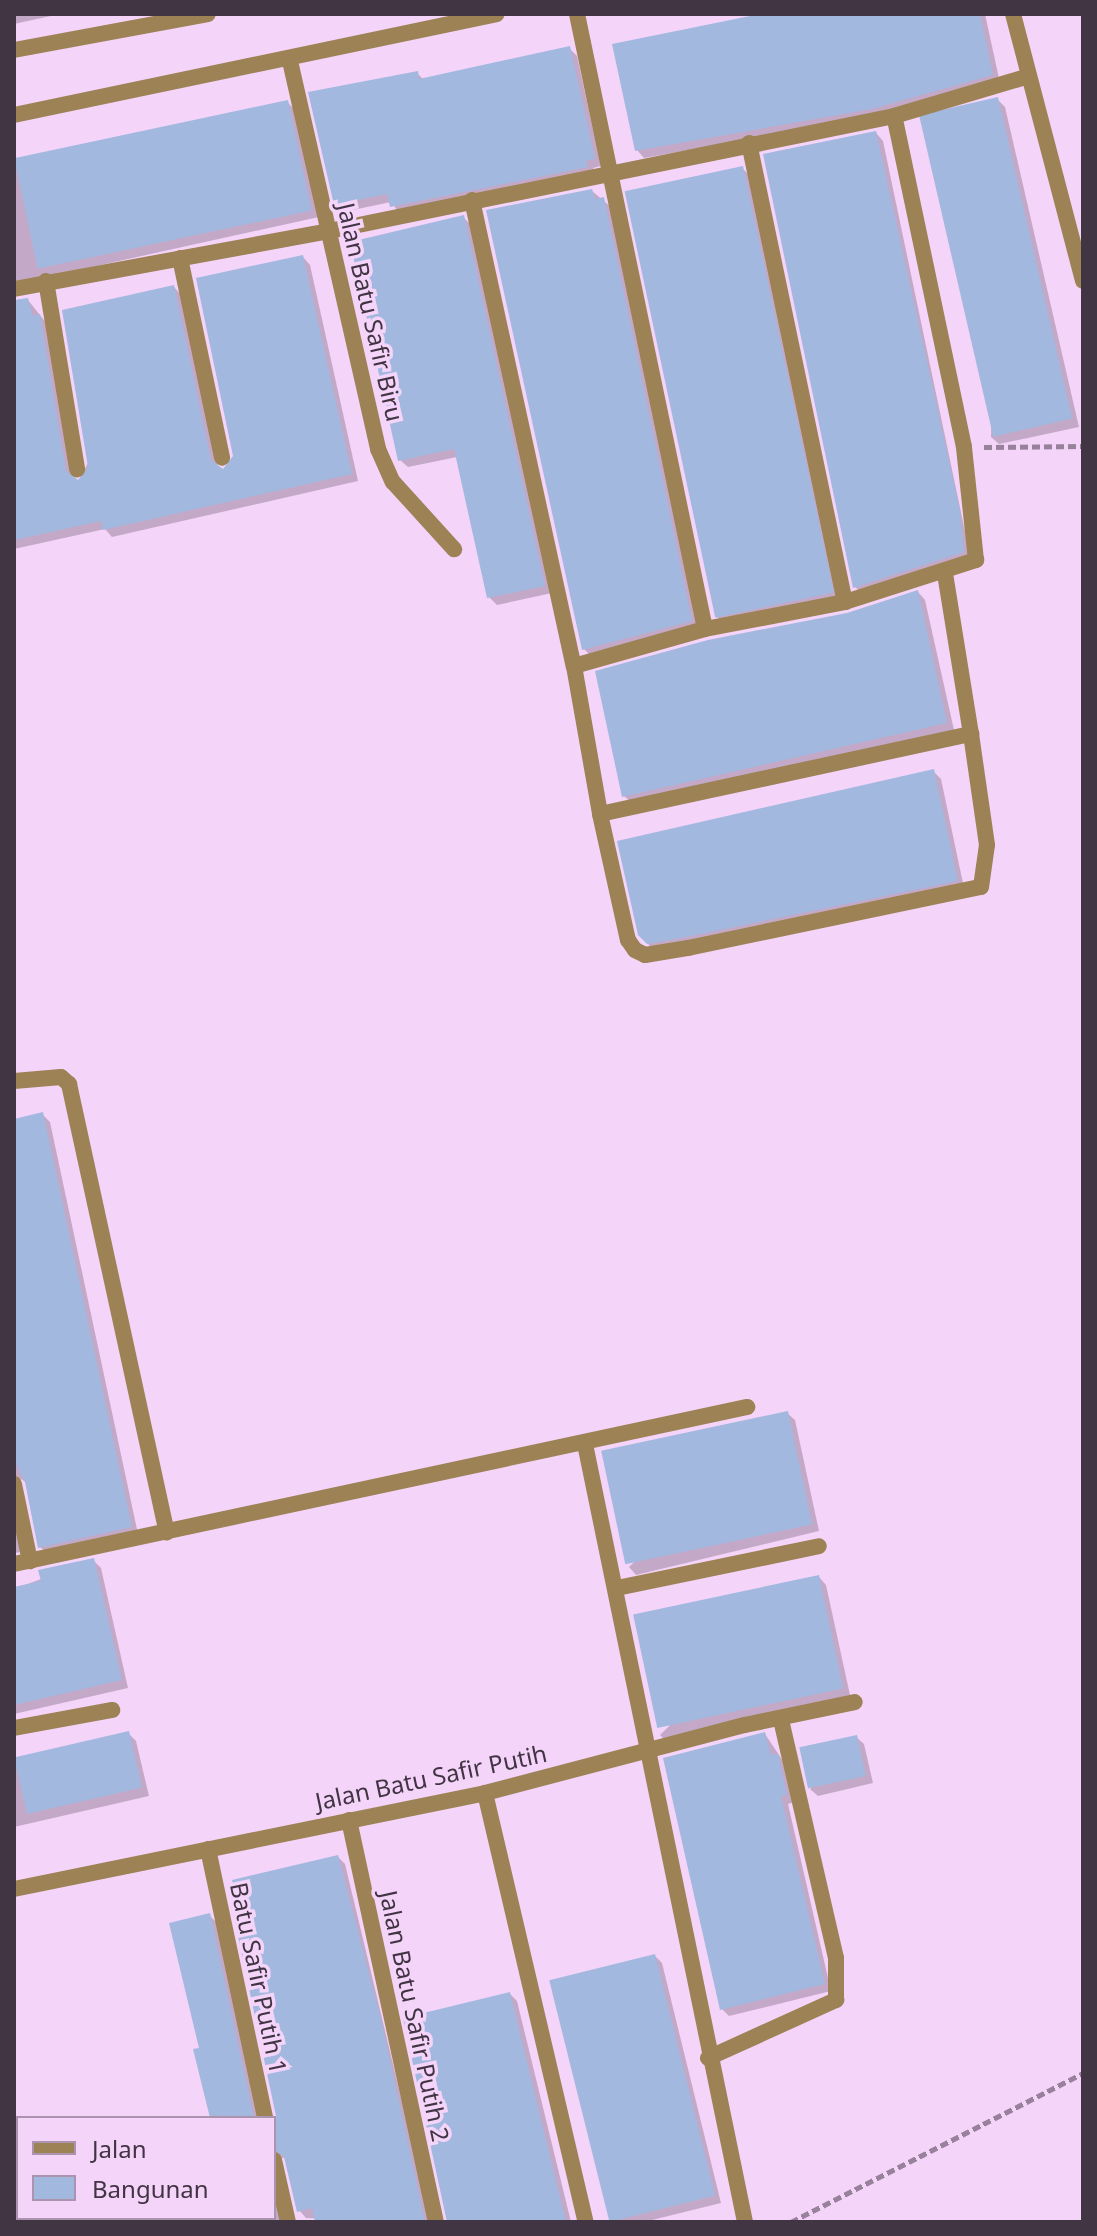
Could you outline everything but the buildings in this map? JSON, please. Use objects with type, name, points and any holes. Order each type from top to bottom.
[{"type":"street","points":[[14,50],[208,14]]},
{"type":"street","points":[[14,115],[290,61],[497,14]]},
{"type":"street","points":[[577,14],[705,629]]},
{"type":"street","points":[[1013,14],[1026,77],[1065,197],[1083,281]]},
{"type":"street","name":"Jalan Batu Safir Biru","points":[[290,61],[383,464],[393,482],[454,549]]},
{"type":"street","points":[[14,289],[329,231],[749,143],[894,116],[1026,77]]},
{"type":"street","points":[[574,666],[705,629],[845,602],[945,573],[977,557],[964,447],[894,116]]},
{"type":"street","points":[[749,143],[845,602]]},
{"type":"street","points":[[1065,197],[1083,193]]},
{"type":"street","points":[[472,200],[574,666],[600,814],[628,940],[645,955],[913,897],[977,889],[986,878],[987,845],[945,573]]},
{"type":"street","points":[[180,258],[222,458]]},
{"type":"street","points":[[46,281],[77,469]]},
{"type":"street","points":[[600,814],[971,734]]},
{"type":"street","points":[[14,1081],[52,1076],[69,1084],[167,1532]]},
{"type":"street","points":[[14,1484],[22,1563],[747,1407]]},
{"type":"street","points":[[585,1444],[617,1588],[646,1751],[708,2058],[745,2222]]},
{"type":"street","points":[[617,1588],[819,1546]]},
{"type":"street","name":"Jalan Batu Safir Putih","points":[[14,1889],[485,1793],[855,1702]]},
{"type":"street","points":[[14,1728],[112,1710]]},
{"type":"street","points":[[708,2058],[836,2000],[836,1958],[781,1719]]},
{"type":"street","points":[[485,1793],[586,2222]]},
{"type":"street","name":"Jalan Batu Safir Putih 2","points":[[349,1820],[436,2222]]},
{"type":"street","name":"Batu Safir Putih 1","points":[[208,1849],[265,2116]]},
{"type":"street","points":[[276,2169],[288,2222]]},
{"type":"path","points":[[964,447],[1083,446]]},
{"type":"path","points":[[791,2222],[1083,2073]]}]
